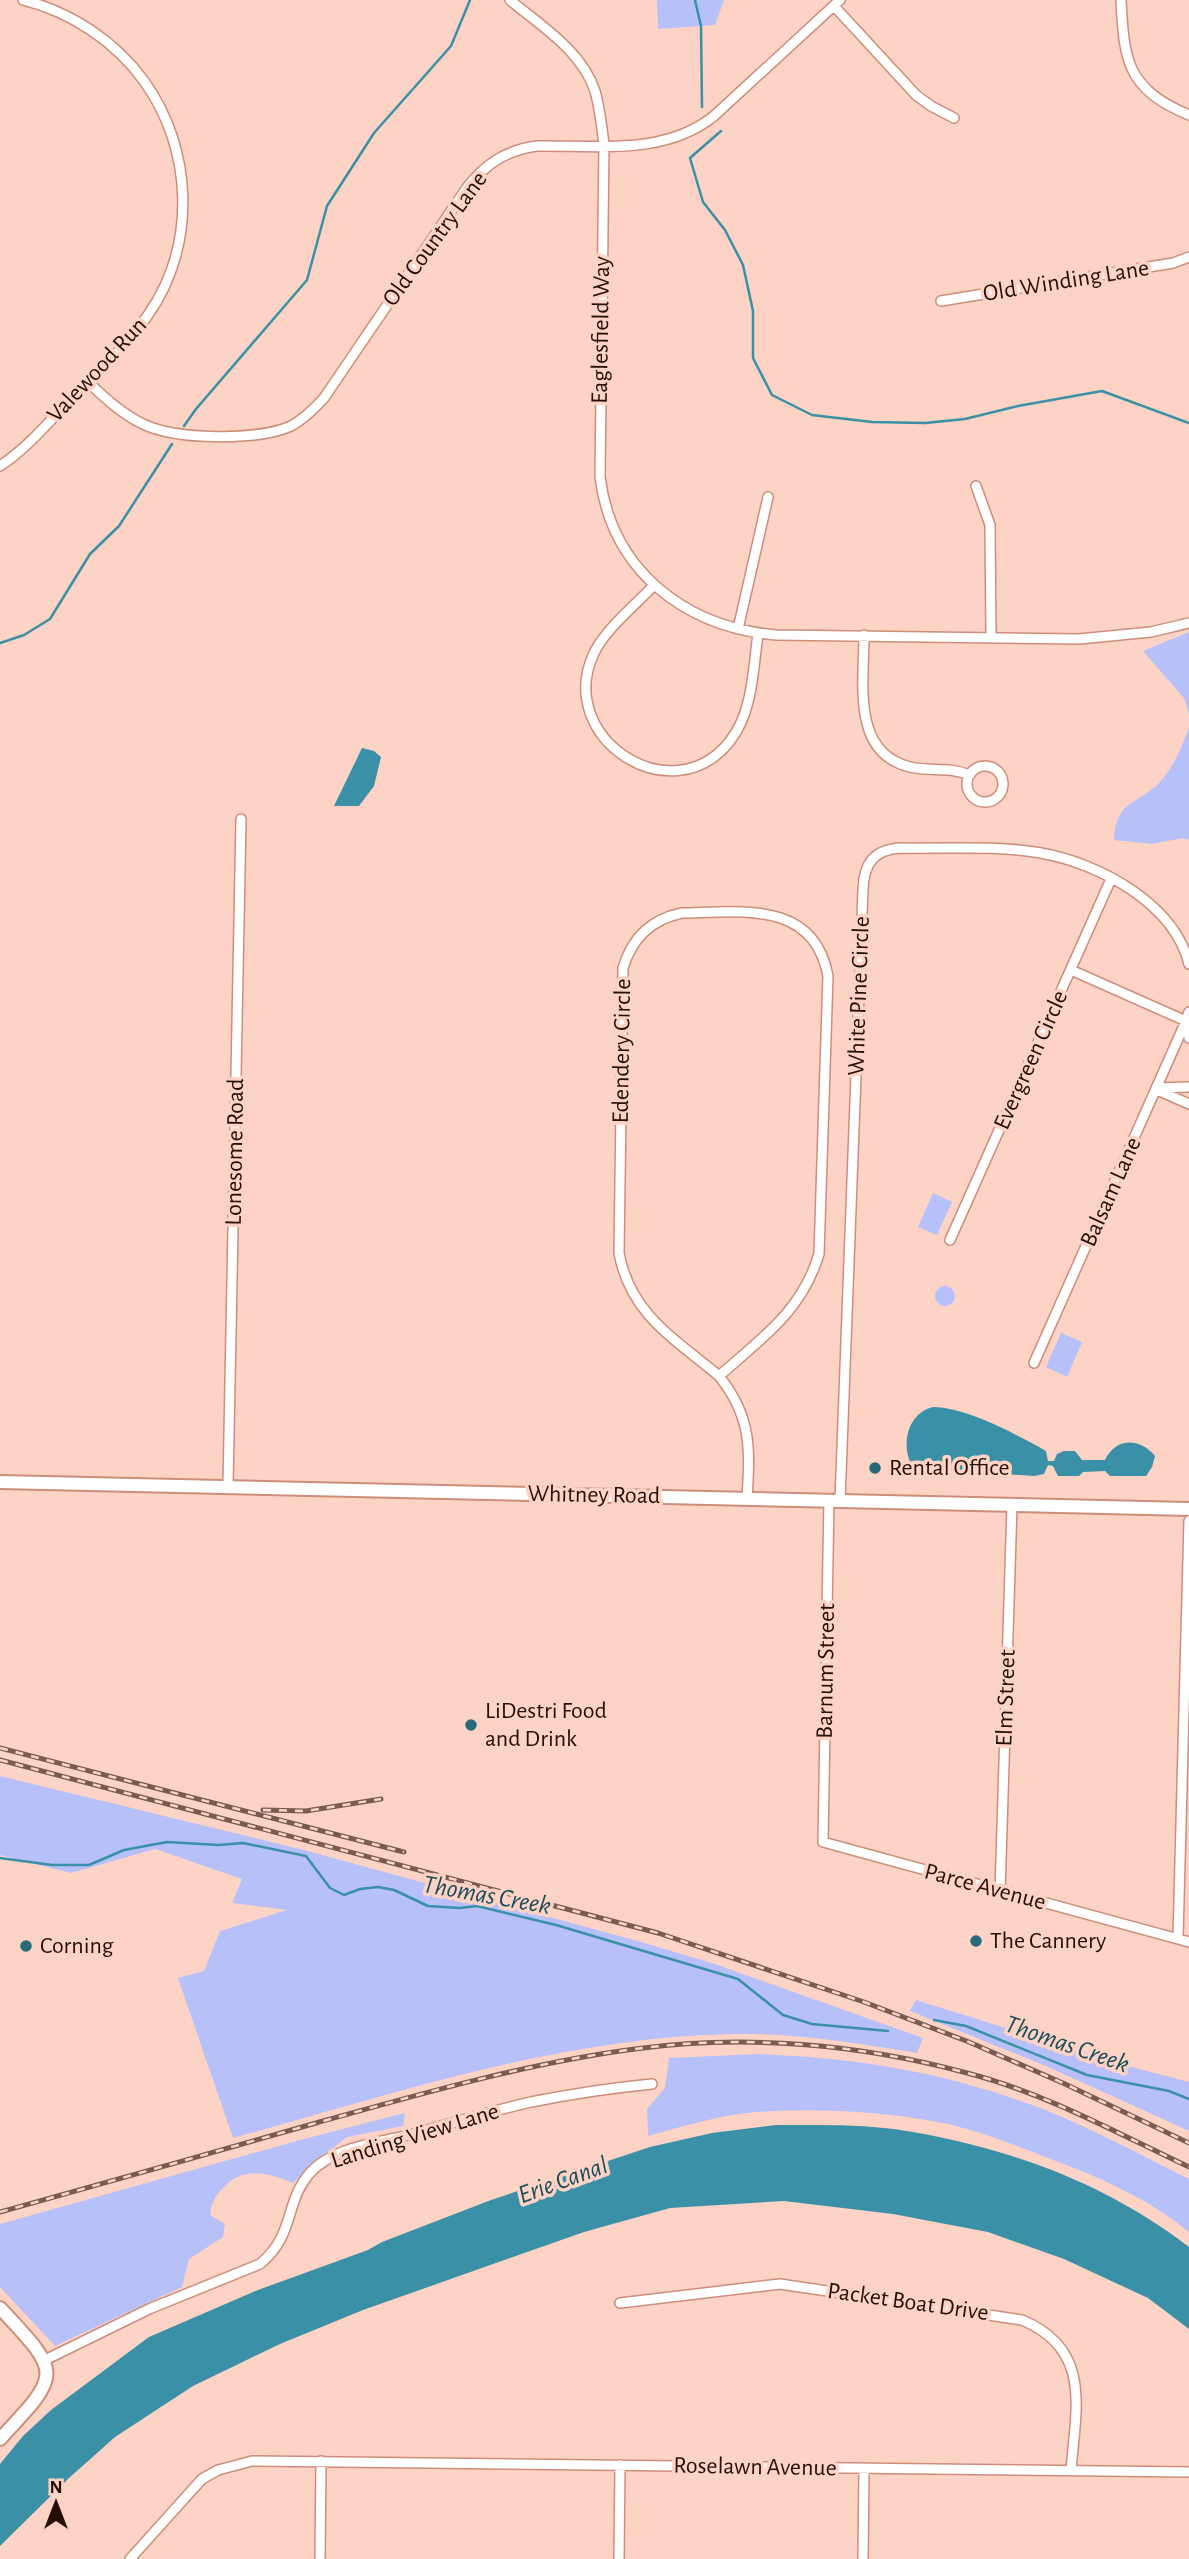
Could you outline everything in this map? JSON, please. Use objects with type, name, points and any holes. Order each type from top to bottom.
[{"type":"main road","name":"Whitney Road","points":[[0,1482],[228,1485],[1189,1509]]},
{"type":"main road","points":[[0,2308],[45,2360],[47,2381],[43,2392],[0,2439]]},
{"type":"street","name":"Valewood Run","points":[[0,466],[26,446],[149,314],[174,260],[182,223],[179,158],[163,112],[150,90],[123,55],[106,40],[75,20],[23,0]]},
{"type":"street","name":"Eaglesfield Way","points":[[510,0],[567,48],[583,66],[590,77],[598,103],[604,145],[600,477],[608,514],[617,533],[638,567],[654,585],[687,610],[758,634],[1113,637],[1189,623]]},
{"type":"street","points":[[1121,0],[1125,49],[1133,72],[1140,83],[1158,100],[1189,115]]},
{"type":"street","name":"Old Country Lane","points":[[88,382],[131,418],[172,433],[251,435],[293,425],[324,398],[477,174],[491,162],[522,148],[655,144],[681,137],[700,127],[837,3]]},
{"type":"street","points":[[837,3],[916,95],[954,118]]},
{"type":"street","name":"Old Winding Lane","points":[[942,301],[1173,263],[1189,257]]},
{"type":"street","points":[[976,486],[990,525],[991,637]]},
{"type":"street","points":[[738,629],[768,496]]},
{"type":"street","points":[[654,585],[599,645],[588,675],[588,700],[592,719],[609,746],[627,760],[649,768],[681,769],[706,760],[723,748],[738,729],[746,709],[758,634]]},
{"type":"street","points":[[864,635],[865,719],[869,733],[879,749],[888,758],[908,766],[954,769],[970,775]]},
{"type":"street","points":[[990,766],[996,769],[1002,778],[1002,790],[989,801],[978,800],[969,792],[967,786],[970,775],[979,767],[990,766]]},
{"type":"street","name":"Lonesome Road","points":[[228,1485],[241,819]]},
{"type":"street","name":"White Pine Circle","points":[[835,1501],[865,868],[878,854],[892,849],[1017,851],[1060,858],[1111,879],[1143,897],[1178,939],[1189,964]]},
{"type":"street","name":"Evergreen Circle","points":[[950,1240],[1111,879]]},
{"type":"street","name":"Edendery Circle","points":[[719,1376],[796,1304],[811,1277],[819,1254],[828,976],[826,964],[816,943],[790,920],[765,914],[682,913],[661,919],[646,930],[630,948],[623,968],[618,1253],[629,1289],[643,1311],[719,1376],[737,1401],[746,1425],[749,1452],[747,1499]]},
{"type":"street","points":[[1071,970],[1188,1016],[1189,1038]]},
{"type":"street","name":"Balsam Lane","points":[[1034,1363],[1188,1016]]},
{"type":"street","points":[[1157,1089],[1189,1087]]},
{"type":"street","points":[[1157,1089],[1189,1104]]},
{"type":"street","name":"Barnum Street","points":[[823,1842],[835,1501]]},
{"type":"street","name":"Elm Street","points":[[1000,1892],[1012,1505]]},
{"type":"street","points":[[1178,1938],[1185,1775],[1189,1521]]},
{"type":"street","name":"Parce Avenue","points":[[823,1842],[1189,1942]]},
{"type":"street","name":"Landing View Lane","points":[[45,2360],[149,2309],[260,2264],[270,2256],[285,2233],[297,2195],[310,2173],[341,2153],[530,2102],[601,2089],[652,2084]]},
{"type":"street","name":"Packet Boat Drive","points":[[620,2303],[780,2284],[1021,2320],[1036,2326],[1058,2343],[1072,2367],[1077,2400],[1071,2470]]},
{"type":"street","name":"Roselawn Avenue","points":[[130,2559],[202,2479],[218,2470],[252,2461],[1189,2472]]},
{"type":"street","points":[[320,2559],[321,2461]]},
{"type":"street","points":[[619,2559],[620,2465]]},
{"type":"street","points":[[863,2559],[864,2468]]},
{"type":"shaded area","points":[[657,0],[724,0],[715,25],[658,29]]},
{"type":"shaded area","points":[[1189,632],[1189,714],[1184,698],[1143,651]]},
{"type":"shaded area","points":[[1189,727],[1189,840],[1183,838],[1152,844],[1114,840],[1119,817],[1130,804],[1152,790],[1165,776]]},
{"type":"shaded area","points":[[933,1193],[952,1202],[937,1235],[918,1227]]},
{"type":"shaded area","points":[[941,1286],[949,1286],[955,1296],[949,1306],[941,1306],[935,1300],[935,1292]]},
{"type":"shaded area","points":[[1061,1333],[1082,1342],[1067,1377],[1046,1367]]},
{"type":"shaded area","points":[[0,1776],[304,1850],[634,1940],[712,1963],[923,2038],[917,2053],[826,2039],[757,2034],[670,2037],[606,2045],[480,2070],[233,2138],[178,1978],[204,1971],[220,1931],[287,1910],[232,1903],[242,1879],[155,1849],[71,1873],[0,1855]]},
{"type":"shaded area","points":[[916,2000],[1128,2066],[1189,2082],[1189,2131],[1046,2066],[910,2011]]},
{"type":"shaded area","points":[[758,2054],[822,2058],[916,2072],[978,2087],[1055,2114],[1189,2179],[1189,2232],[1140,2199],[1085,2173],[991,2136],[932,2121],[823,2110],[757,2112],[702,2121],[648,2136],[647,2109],[665,2088],[669,2058]]},
{"type":"shaded area","points":[[405,2113],[403,2126],[347,2137],[293,2183],[257,2173],[232,2180],[216,2196],[210,2215],[225,2224],[223,2237],[189,2259],[182,2287],[55,2346],[0,2287],[0,2224]]},
{"type":"water","points":[[362,748],[374,751],[381,757],[374,786],[359,806],[334,806]]},
{"type":"water","points":[[933,1407],[961,1412],[1006,1430],[1046,1451],[1048,1461],[1054,1461],[1057,1454],[1064,1451],[1075,1451],[1082,1460],[1105,1460],[1115,1447],[1128,1443],[1142,1446],[1155,1456],[1146,1476],[1110,1476],[1105,1471],[1083,1472],[1079,1476],[1058,1476],[1053,1466],[1048,1465],[1044,1474],[1034,1476],[936,1470],[930,1473],[913,1468],[909,1460],[907,1441],[908,1432],[917,1416]]},
{"type":"water","name":"Erie Canal","points":[[776,2125],[865,2126],[934,2136],[1012,2156],[1086,2185],[1122,2203],[1189,2247],[1189,2329],[1148,2298],[1064,2259],[988,2232],[893,2214],[784,2201],[670,2208],[584,2232],[363,2310],[280,2344],[193,2386],[115,2437],[0,2546],[0,2464],[23,2436],[51,2410],[149,2337],[258,2290],[368,2250],[382,2242],[491,2200],[650,2147],[712,2133]]},
{"type":"waterway","points":[[184,426],[307,280],[327,206],[374,133],[451,46],[470,0]]},
{"type":"waterway","points":[[695,0],[701,26],[702,107]]},
{"type":"waterway","points":[[721,131],[690,158],[703,202],[725,230],[743,265],[753,311],[753,358],[772,395],[812,415],[872,422],[925,423],[965,419],[1018,406],[1102,391],[1189,423]]},
{"type":"waterway","points":[[0,643],[24,635],[50,619],[90,554],[119,526],[172,444]]},
{"type":"waterway","name":"Thomas Creek","points":[[0,1858],[52,1865],[89,1865],[124,1850],[167,1842],[219,1845],[243,1843],[306,1856],[330,1888],[344,1895],[360,1889],[378,1887],[394,1890],[428,1906],[477,1906],[556,1925],[738,1979],[783,2015],[812,2024],[888,2031]]},
{"type":"waterway","name":"Thomas Creek","points":[[934,2020],[966,2026],[1087,2075],[1169,2091],[1189,2099]]},
{"type":"railway","points":[[0,1748],[404,1852]]},
{"type":"railway","points":[[0,1760],[658,1933],[864,2002],[969,2042],[1189,2143]]},
{"type":"railway","points":[[263,1810],[306,1811],[381,1799]]},
{"type":"railway","points":[[0,2212],[474,2080],[595,2055],[718,2042],[802,2044],[844,2049],[927,2063],[967,2073],[1053,2103],[1189,2167]]},
{"type":"place","name":"Rental Office","points":[[875,1468]]},
{"type":"place","name":"LiDestri Food and Drink","points":[[471,1725]]},
{"type":"place","name":"The Cannery","points":[[976,1941]]},
{"type":"place","name":"Corning","points":[[26,1946]]}]
